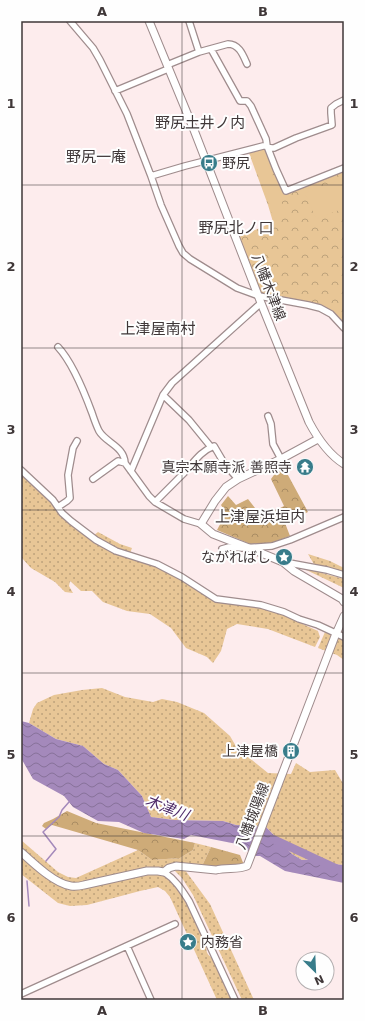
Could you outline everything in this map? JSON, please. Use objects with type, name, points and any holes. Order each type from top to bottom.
[{"type":"main road","name":"八幡木津線","points":[[149,21],[194,130],[309,422],[318,439],[336,459],[344,464]]},
{"type":"main road","points":[[318,439],[282,459],[238,479],[226,487],[215,500],[201,524],[213,534],[283,562],[294,571],[342,599],[344,602]]},
{"type":"main road","name":"八幡城陽線","points":[[21,852],[60,883],[77,887],[147,871],[164,872],[169,868],[176,866],[216,870],[222,868],[244,868],[247,866],[344,616]]},
{"type":"street","points":[[70,21],[93,48],[127,114],[161,205],[183,254],[190,260],[260,300],[308,305],[320,308],[331,314],[344,328]]},
{"type":"street","points":[[188,21],[199,52]]},
{"type":"street","points":[[115,91],[199,52],[228,44],[234,45],[240,51],[247,64]]},
{"type":"street","points":[[211,49],[240,102],[247,101],[251,106],[266,138],[267,146],[286,191],[344,168]]},
{"type":"street","points":[[151,176],[205,160],[267,146],[274,148],[332,125],[331,108],[344,100]]},
{"type":"street","points":[[131,471],[163,395],[172,383],[260,300]]},
{"type":"street","points":[[58,348],[64,353],[75,373],[100,433],[122,452],[126,463],[149,496],[155,502],[184,518],[201,524]]},
{"type":"street","points":[[163,395],[189,420],[211,447],[214,446],[224,463],[238,479]]},
{"type":"street","points":[[268,416],[271,424],[273,444],[282,459]]},
{"type":"street","points":[[58,507],[70,498],[68,475],[73,448],[77,441]]},
{"type":"street","points":[[155,502],[199,455],[207,448],[211,447]]},
{"type":"street","points":[[336,459],[344,457]]},
{"type":"street","points":[[93,479],[118,461],[126,463]]},
{"type":"street","points":[[21,470],[53,500],[62,513],[71,521],[96,540],[116,551],[157,564],[182,577],[216,599],[261,605],[284,612],[299,620],[318,625],[336,635],[344,637]]},
{"type":"street","points":[[222,549],[229,547],[249,548],[272,546],[344,517]]},
{"type":"street","points":[[283,562],[327,570],[344,575]]},
{"type":"street","points":[[164,872],[176,881],[189,901],[236,1000]]},
{"type":"street","points":[[21,994],[175,924]]},
{"type":"street","points":[[126,946],[151,1000]]},
{"type":"green space","points":[[266,147],[284,193],[344,171],[344,324],[333,313],[261,294],[239,237],[273,222],[249,153]]},
{"type":"green space","points":[[262,149],[283,200],[281,201],[286,215],[275,220],[250,154]]},
{"type":"green space","points":[[344,178],[344,208],[316,219],[305,193]]},
{"type":"green space","points":[[282,464],[308,512],[285,523],[290,536],[272,543],[250,544],[217,530],[226,513],[221,505],[228,496],[236,505],[248,499],[262,517],[284,506],[271,479]]},
{"type":"green space","points":[[21,475],[53,502],[61,515],[79,531],[93,536],[98,532],[120,544],[132,548],[129,556],[180,578],[200,592],[276,612],[318,631],[320,637],[315,647],[268,629],[237,624],[227,629],[221,651],[213,663],[207,657],[186,648],[171,628],[150,614],[127,611],[103,602],[92,591],[81,591],[70,581],[69,586],[73,593],[65,592],[55,582],[31,568],[21,557]]},
{"type":"green space","points":[[308,554],[330,561],[344,568],[344,574],[315,566]]},
{"type":"green space","points":[[300,567],[344,579],[344,588]]},
{"type":"green space","points":[[325,632],[344,640],[344,660],[337,655],[318,648]]},
{"type":"green space","points":[[102,688],[125,697],[153,702],[162,699],[177,702],[204,713],[230,736],[237,748],[268,773],[291,774],[296,763],[310,772],[335,770],[344,785],[344,865],[332,864],[318,859],[302,860],[292,854],[266,827],[236,825],[223,821],[174,820],[151,817],[142,796],[118,770],[104,764],[83,746],[56,739],[29,723],[33,709],[37,703],[54,695]]},
{"type":"green space","points":[[67,811],[96,823],[195,843],[193,850],[180,858],[152,860],[138,850],[52,825],[46,829],[42,826],[44,823]]},
{"type":"green space","points":[[21,840],[58,872],[68,877],[76,878],[138,850],[152,860],[180,858],[193,850],[195,843],[211,847],[202,866],[173,865],[163,868],[147,869],[80,884],[63,882],[21,848]]},
{"type":"green space","points":[[211,847],[240,855],[244,865],[215,868],[202,866]]},
{"type":"green space","points":[[21,854],[73,888],[149,874],[164,876],[171,881],[184,897],[207,945],[207,953],[213,958],[232,1000],[217,1000],[170,897],[165,891],[158,887],[87,905],[70,906],[58,903],[21,874]]},
{"type":"green space","points":[[176,868],[185,870],[210,904],[254,1000],[242,1000],[193,895],[182,878],[174,870]]},
{"type":"water","points":[[21,721],[29,723],[56,739],[83,746],[104,764],[118,770],[142,796],[151,817],[174,820],[223,821],[236,825],[266,827],[292,854],[302,860],[318,859],[332,864],[344,865],[344,883],[285,871],[260,856],[253,856],[244,847],[237,844],[191,835],[184,839],[144,833],[119,822],[98,821],[73,807],[64,796],[33,779],[21,758]]},
{"type":"waterway","points":[[46,861],[56,849],[43,832],[59,817],[62,810],[69,802]]},
{"type":"waterway","name":"木津川","points":[[273,839],[344,872]]},
{"type":"waterway","points":[[27,881],[29,906]]},
{"type":"place","name":"野尻","points":[[209,163]]},
{"type":"place","name":"真宗本願寺派 善照寺","points":[[305,467]]},
{"type":"place","name":"ながればし","points":[[284,557]]},
{"type":"place","name":"上津屋橋","points":[[291,751]]},
{"type":"place","name":"内務省","points":[[188,942]]},
{"type":"district","name":"野尻土井ノ内","points":[[200,123]]},
{"type":"district","name":"野尻一庵","points":[[96,157]]},
{"type":"district","name":"野尻北ノ口","points":[[236,228]]},
{"type":"district","name":"上津屋南村","points":[[158,329]]},
{"type":"district","name":"上津屋浜垣内","points":[[260,517]]}]
